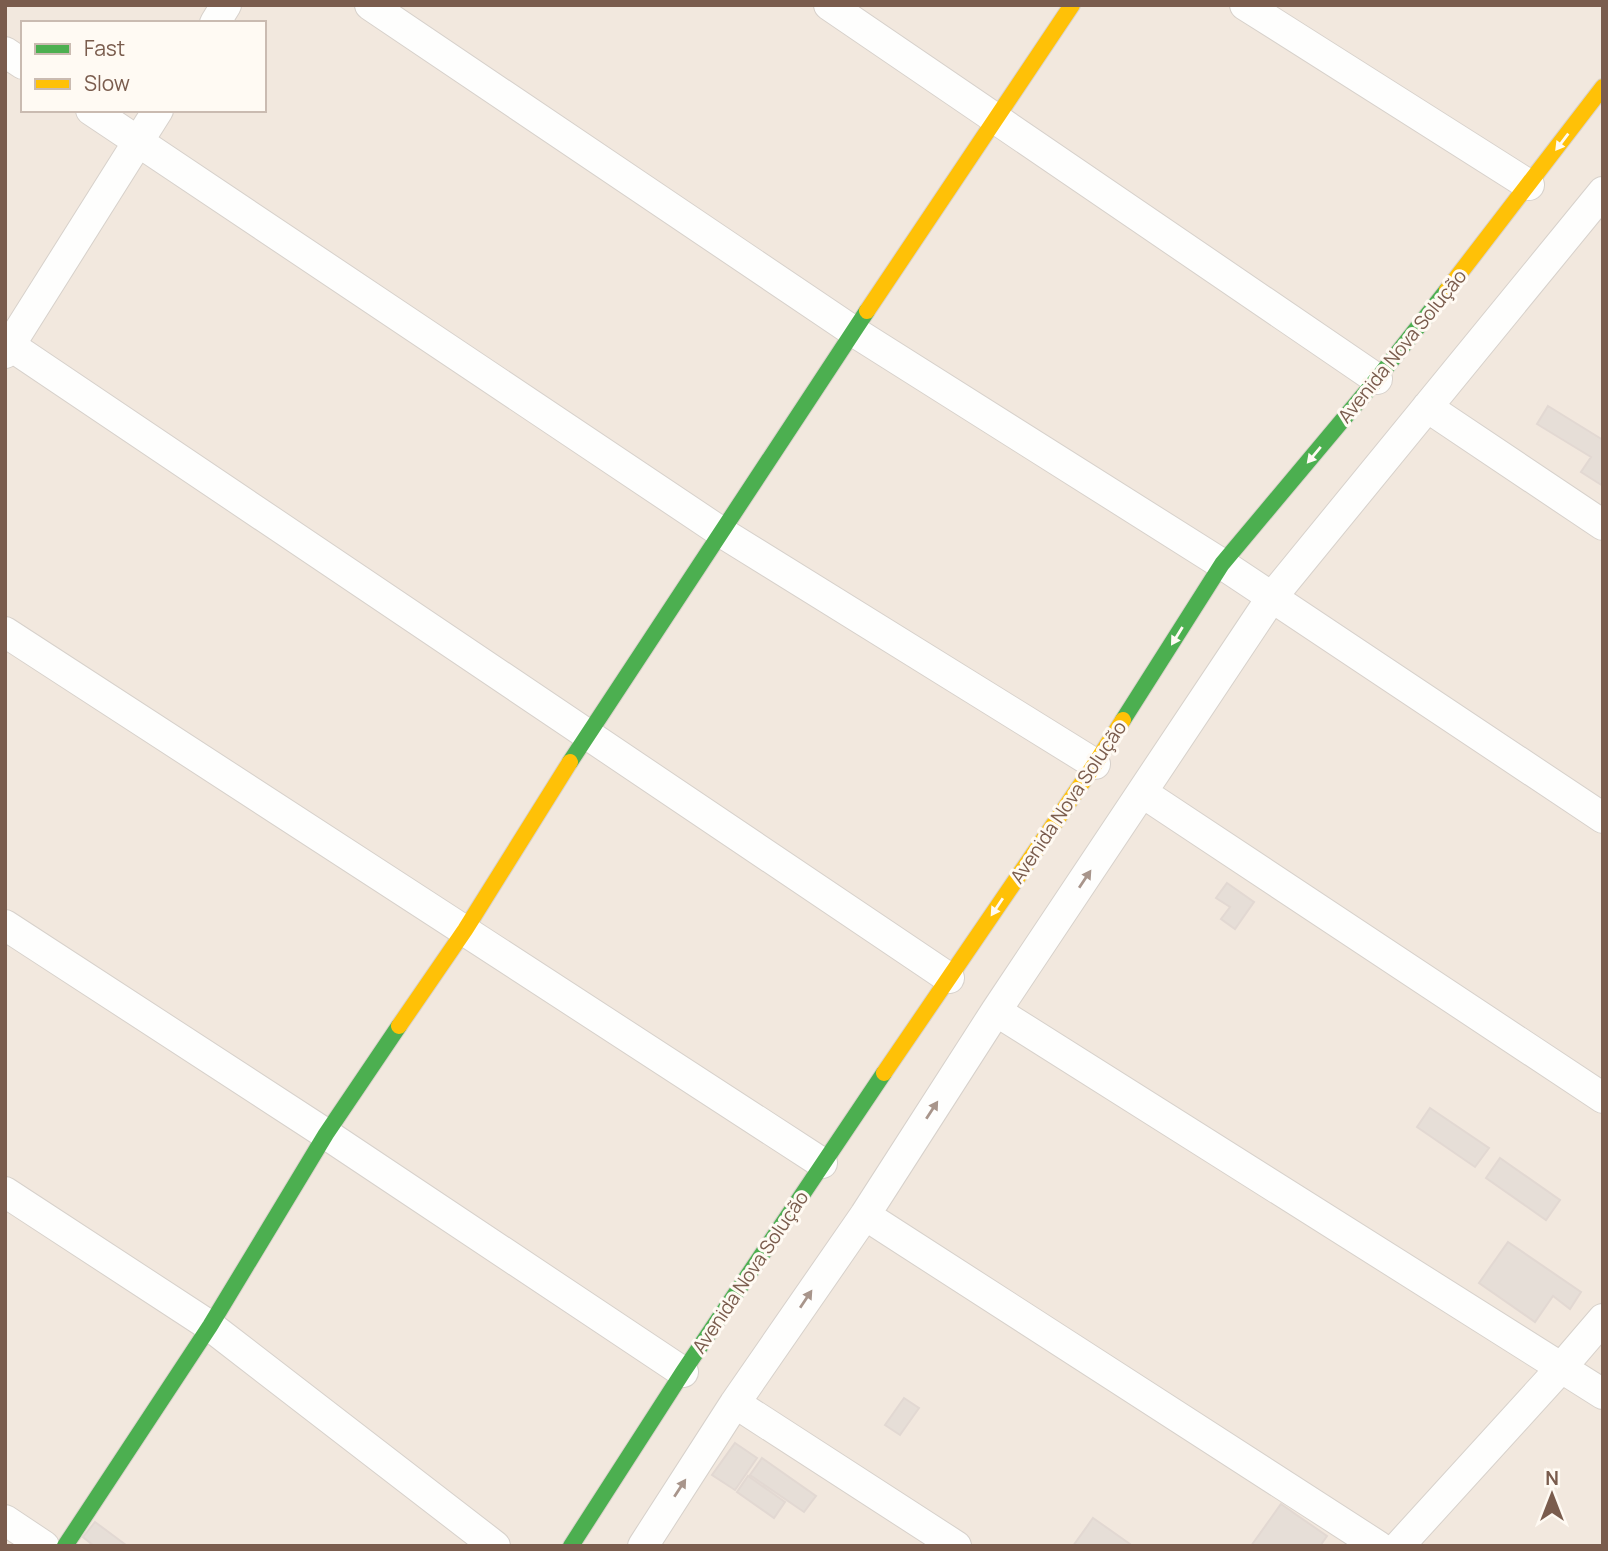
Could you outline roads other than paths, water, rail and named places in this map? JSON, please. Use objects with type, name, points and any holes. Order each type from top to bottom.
[{"type":"street","points":[[216,21],[226,5]]},
{"type":"street","points":[[370,5],[853,331],[1222,564],[1603,818]]},
{"type":"street","points":[[830,5],[1377,379]]},
{"type":"street","points":[[65,1546],[210,1326],[326,1134],[465,930],[587,735],[1072,5]]},
{"type":"street","points":[[1245,5],[1529,185]]},
{"type":"street","points":[[5,52],[21,63]]},
{"type":"street","name":"Avenida Nova Solução","points":[[571,1546],[822,1163],[1095,764],[1222,564],[1377,379],[1603,88]]},
{"type":"street","points":[[95,112],[721,532],[1095,764]]},
{"type":"street","points":[[157,112],[7,347],[949,978]]},
{"type":"street","points":[[643,1546],[735,1403],[864,1215],[996,1011],[1272,597],[1427,407],[1594,221],[1603,192]]},
{"type":"street","points":[[1427,407],[1603,524]]},
{"type":"street","points":[[5,632],[822,1163]]},
{"type":"street","points":[[1143,793],[1603,1098]]},
{"type":"street","points":[[5,925],[326,1134],[683,1372]]},
{"type":"street","points":[[996,1011],[1603,1394]]},
{"type":"street","points":[[5,1192],[210,1326],[495,1546]]},
{"type":"street","points":[[864,1215],[1378,1546]]},
{"type":"street","points":[[1399,1546],[1603,1319]]},
{"type":"street","points":[[735,1403],[956,1546]]},
{"type":"street","points":[[5,1520],[44,1546]]}]
